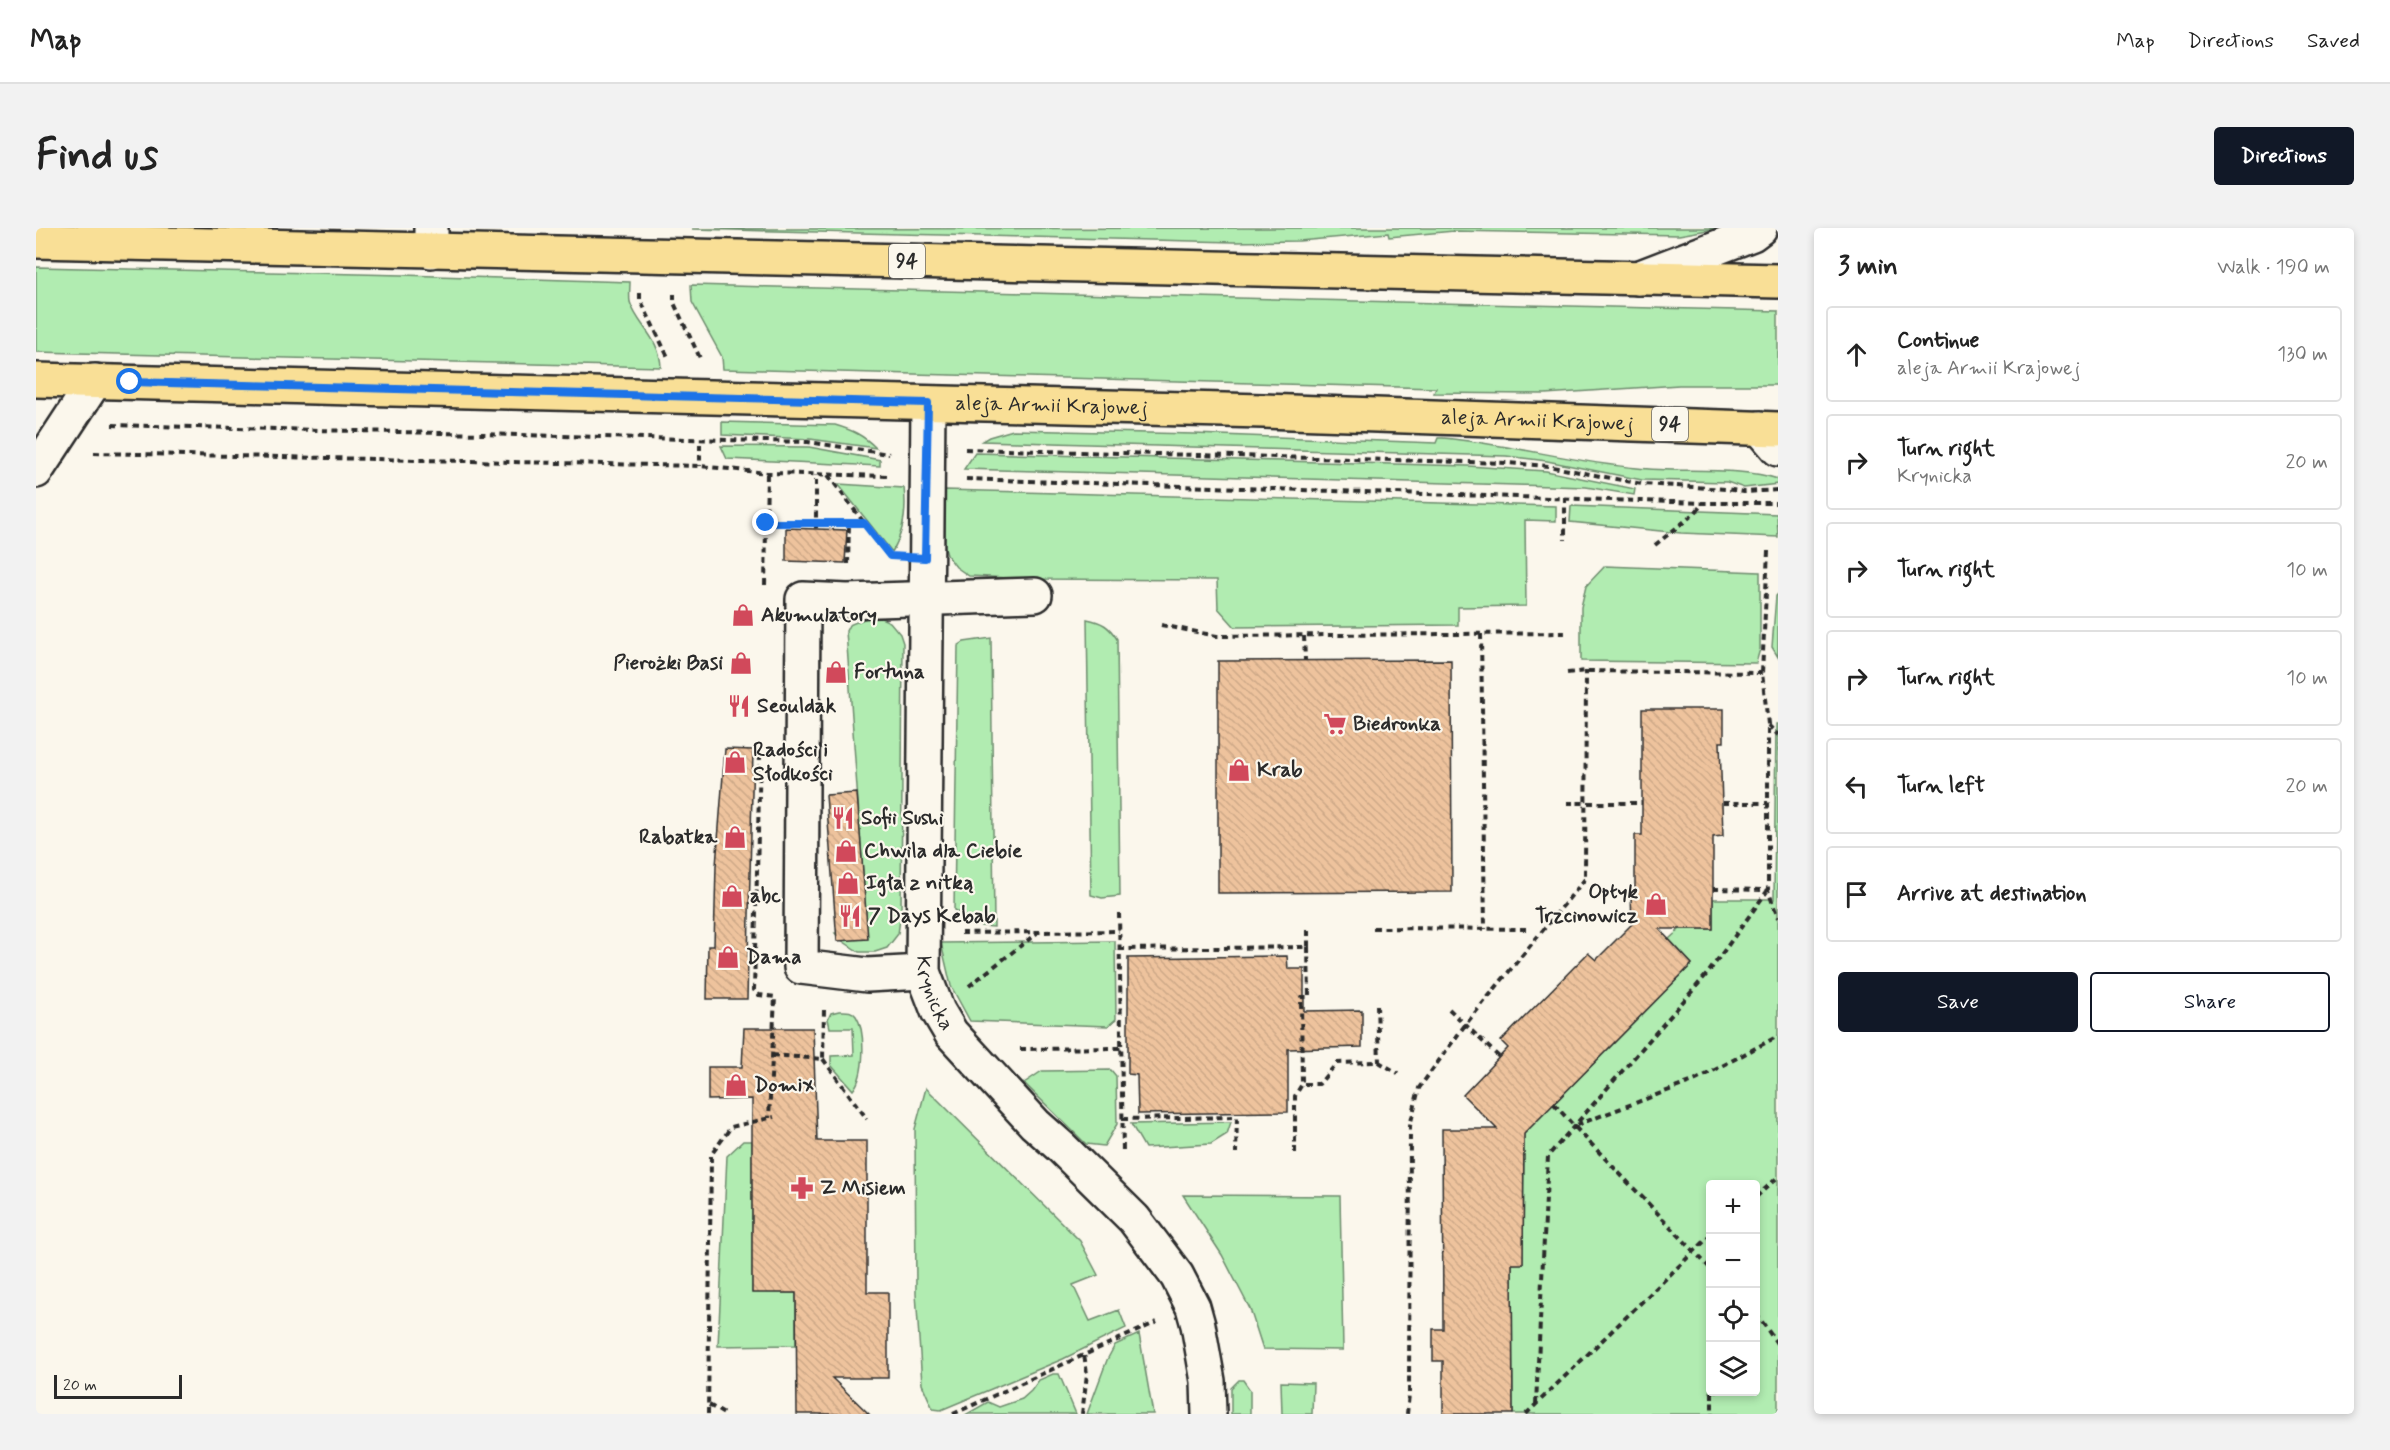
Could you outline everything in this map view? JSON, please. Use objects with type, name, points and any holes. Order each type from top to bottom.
[{"type":"main road","name":"94","points":[[36,242],[431,239],[1778,281]]},
{"type":"main road","name":"aleja Armii Krajowej","points":[[36,380],[1340,413],[1772,435]]},
{"type":"street","points":[[1638,278],[1752,234],[1760,228]]},
{"type":"street","points":[[36,471],[95,381]]},
{"type":"street","name":"Krynicka","points":[[928,403],[923,972],[938,1011],[951,1033],[1035,1125],[1061,1147],[1134,1219],[1177,1276],[1193,1307],[1206,1363],[1209,1414]]},
{"type":"street","points":[[923,972],[867,975],[801,967],[803,599],[848,601],[1035,595]]},
{"type":"path","points":[[674,286],[674,303],[700,356],[700,365]]},
{"type":"path","points":[[640,288],[640,299],[670,360]]},
{"type":"path","points":[[108,425],[808,442],[889,454]]},
{"type":"path","points":[[700,444],[700,466]]},
{"type":"path","points":[[961,449],[1507,463],[1548,466],[1642,484],[1744,492],[1778,490]]},
{"type":"path","points":[[816,475],[816,528]]},
{"type":"path","points":[[827,475],[890,556],[925,558]]},
{"type":"path","points":[[1565,497],[1565,540]]},
{"type":"path","points":[[1655,545],[1695,513],[1702,503]]},
{"type":"path","points":[[766,523],[864,523]]},
{"type":"path","points":[[1768,551],[1762,673],[1768,724],[1768,890],[1778,918]]},
{"type":"path","points":[[1161,625],[1217,636],[1568,633]]},
{"type":"path","points":[[1481,634],[1485,929]]},
{"type":"path","points":[[1304,636],[1305,660]]},
{"type":"path","points":[[1567,673],[1586,670],[1762,673]]},
{"type":"path","points":[[1407,1414],[1410,1394],[1410,1126],[1419,1088],[1465,1025],[1585,879],[1586,670]]},
{"type":"path","points":[[1768,724],[1778,735]]},
{"type":"path","points":[[1567,804],[1642,803]]},
{"type":"path","points":[[1723,804],[1768,804]]},
{"type":"path","points":[[1713,889],[1768,890]]},
{"type":"path","points":[[1536,1404],[1548,1156],[1708,973],[1768,890]]},
{"type":"path","points":[[1119,913],[1123,1157]]},
{"type":"path","points":[[1372,928],[1527,929]]},
{"type":"path","points":[[1295,1154],[1296,1095],[1302,1084],[1301,996],[1309,996],[1308,930]]},
{"type":"path","points":[[938,1011],[1038,932]]},
{"type":"path","points":[[924,933],[1119,932]]},
{"type":"path","points":[[1119,949],[1308,947]]},
{"type":"path","points":[[825,1003],[822,1059],[867,1119]]},
{"type":"path","points":[[1377,1005],[1379,1062]]},
{"type":"path","points":[[1449,1009],[1499,1057]]},
{"type":"path","points":[[1574,1126],[1696,1080],[1778,1036]]},
{"type":"path","points":[[966,1049],[1121,1048]]},
{"type":"path","points":[[772,1055],[822,1059]]},
{"type":"path","points":[[1302,1084],[1319,1084],[1337,1063],[1379,1062],[1398,1073]]},
{"type":"path","points":[[1554,1104],[1706,1264]]},
{"type":"path","points":[[708,1414],[711,1155],[731,1127],[774,1117]]},
{"type":"path","points":[[1122,1119],[1237,1117],[1236,1154]]},
{"type":"path","points":[[1760,1193],[1778,1177]]},
{"type":"path","points":[[1526,1414],[1706,1240]]},
{"type":"path","points":[[952,1414],[1193,1307]]},
{"type":"path","points":[[1760,1320],[1778,1345]]},
{"type":"path","points":[[1082,1414],[1087,1374],[1084,1354]]},
{"type":"path","points":[[1712,1396],[1712,1414]]},
{"type":"path","points":[[709,1405],[724,1414]]},
{"type":"green space","points":[[1719,228],[1679,235],[1454,231],[1389,237],[1388,233],[1299,241],[1234,242],[692,229]]},
{"type":"green space","points":[[36,267],[630,282],[630,302],[657,348],[661,367],[36,352]]},
{"type":"green space","points":[[691,285],[1778,311],[1778,385],[1679,385],[1545,394],[1434,393],[1436,388],[723,369],[722,357],[692,302]]},
{"type":"green space","points":[[722,422],[835,425],[857,434],[876,448],[810,439],[722,435]]},
{"type":"green space","points":[[1013,430],[1436,443],[1438,438],[1443,438],[1613,465],[1654,469],[1746,472],[1778,479],[1778,484],[1744,488],[1727,482],[1642,480],[1547,461],[1506,456],[982,441]]},
{"type":"green space","points":[[721,446],[809,447],[880,460],[880,466],[727,459]]},
{"type":"green space","points":[[975,453],[1468,466],[1546,471],[1635,489],[1634,495],[1586,487],[964,469]]},
{"type":"green space","points":[[838,484],[904,488],[904,522],[892,552]]},
{"type":"green space","points":[[944,490],[1556,506],[1556,521],[1525,520],[1526,606],[1458,607],[1458,625],[1235,627],[1218,608],[1217,580],[1032,579],[969,576],[956,567],[947,555],[944,545]]},
{"type":"green space","points":[[1571,506],[1777,514],[1778,537],[1681,533],[1570,522]]},
{"type":"green space","points":[[1605,566],[1760,572],[1760,649],[1756,663],[1581,661],[1581,607],[1586,586]]},
{"type":"green space","points":[[1778,594],[1778,657],[1772,647]]},
{"type":"green space","points":[[869,617],[881,618],[890,622],[900,634],[903,643],[901,912],[898,934],[887,948],[875,952],[859,952],[835,933],[867,930],[846,631],[849,625]]},
{"type":"green space","points":[[1087,619],[1105,625],[1117,639],[1120,896],[1102,898],[1091,895]]},
{"type":"green space","points":[[991,638],[994,927],[981,926],[954,910],[958,646],[964,642]]},
{"type":"green space","points":[[1776,724],[1778,724],[1778,1414],[1513,1414],[1512,1264],[1523,1263],[1524,1134],[1692,964],[1669,939],[1680,929],[1713,929],[1713,899],[1774,899]]},
{"type":"green space","points":[[1115,941],[1116,1019],[1108,1026],[970,1021],[951,986],[941,943]]},
{"type":"green space","points":[[849,1011],[856,1016],[863,1042],[860,1075],[853,1090],[831,1065],[831,1056],[854,1055],[853,1028],[830,1028],[828,1019],[831,1013]]},
{"type":"green space","points":[[1111,1070],[1116,1076],[1117,1124],[1104,1146],[1086,1144],[1024,1083],[1042,1071]]},
{"type":"green space","points":[[926,1088],[1080,1241],[1098,1275],[1073,1285],[1090,1321],[1119,1310],[1126,1328],[1063,1359],[941,1410],[933,1409],[922,1384],[916,1293],[915,1129]]},
{"type":"green space","points":[[1231,1122],[1227,1134],[1211,1144],[1145,1148],[1131,1124]]},
{"type":"green space","points":[[743,1141],[752,1141],[752,1292],[796,1293],[796,1345],[718,1346],[727,1156]]},
{"type":"green space","points":[[1183,1195],[1340,1196],[1343,1350],[1263,1349],[1250,1309],[1222,1255]]},
{"type":"green space","points":[[1139,1334],[1153,1414],[1087,1414],[1115,1345]]},
{"type":"green space","points":[[1059,1374],[1076,1414],[967,1414],[988,1402],[999,1407],[1022,1399],[1039,1380]]},
{"type":"green space","points":[[1239,1380],[1243,1380],[1250,1390],[1250,1414],[1231,1414],[1231,1388]]},
{"type":"green space","points":[[1281,1382],[1313,1383],[1312,1414],[1282,1414]]},
{"type":"building","points":[[786,528],[847,530],[845,563],[786,561]]},
{"type":"building","name":"Biedronka","points":[[1451,660],[1452,892],[1218,893],[1218,661]]},
{"type":"building","points":[[1642,709],[1724,709],[1724,742],[1720,742],[1723,836],[1713,837],[1713,929],[1659,929],[1692,964],[1524,1134],[1523,1264],[1512,1264],[1513,1414],[1443,1414],[1443,1361],[1433,1361],[1433,1329],[1443,1329],[1442,1129],[1497,1129],[1463,1095],[1508,1048],[1501,1041],[1588,953],[1596,960],[1632,924],[1631,895],[1635,895],[1635,835],[1642,835]]},
{"type":"building","points":[[725,749],[753,750],[747,999],[707,999],[708,946],[714,946],[716,866]]},
{"type":"building","points":[[857,793],[868,939],[837,941],[826,795]]},
{"type":"building","points":[[1287,956],[1288,969],[1304,969],[1304,1011],[1362,1010],[1362,1047],[1288,1049],[1288,1112],[1138,1114],[1137,1075],[1128,1074],[1128,958]]},
{"type":"building","points":[[744,1028],[813,1028],[817,1141],[867,1141],[867,1292],[888,1292],[888,1378],[832,1378],[869,1414],[797,1414],[796,1293],[752,1293],[752,1099],[708,1100],[708,1067],[742,1067]]},
{"type":"place","name":"Akumulatory","points":[[743,615]]},
{"type":"place","name":"Pierożki Basi","points":[[741,663]]},
{"type":"place","name":"Fortuna","points":[[836,672]]},
{"type":"place","name":"Seouldak","points":[[739,706]]},
{"type":"place","name":"Biedronka","points":[[1335,724]]},
{"type":"place","name":"Radości i Słodkości","points":[[735,762]]},
{"type":"place","name":"Krab","points":[[1239,770]]},
{"type":"place","name":"Sofii Sushi","points":[[843,818]]},
{"type":"place","name":"Rabatka","points":[[735,837]]},
{"type":"place","name":"Chwila dla Ciebie","points":[[846,851]]},
{"type":"place","name":"Igła z nitką","points":[[848,883]]},
{"type":"place","name":"abc","points":[[732,896]]},
{"type":"place","name":"Optyk Trzcinowicz","points":[[1656,904]]},
{"type":"place","name":"7 Days Kebab","points":[[850,916]]},
{"type":"place","name":"Dama","points":[[728,957]]},
{"type":"place","name":"Domix","points":[[736,1085]]},
{"type":"place","name":"Z Misiem","points":[[802,1188]]},
{"type":"route","points":[[130,382],[928,403],[925,558],[890,556],[864,523],[766,523]]}]
